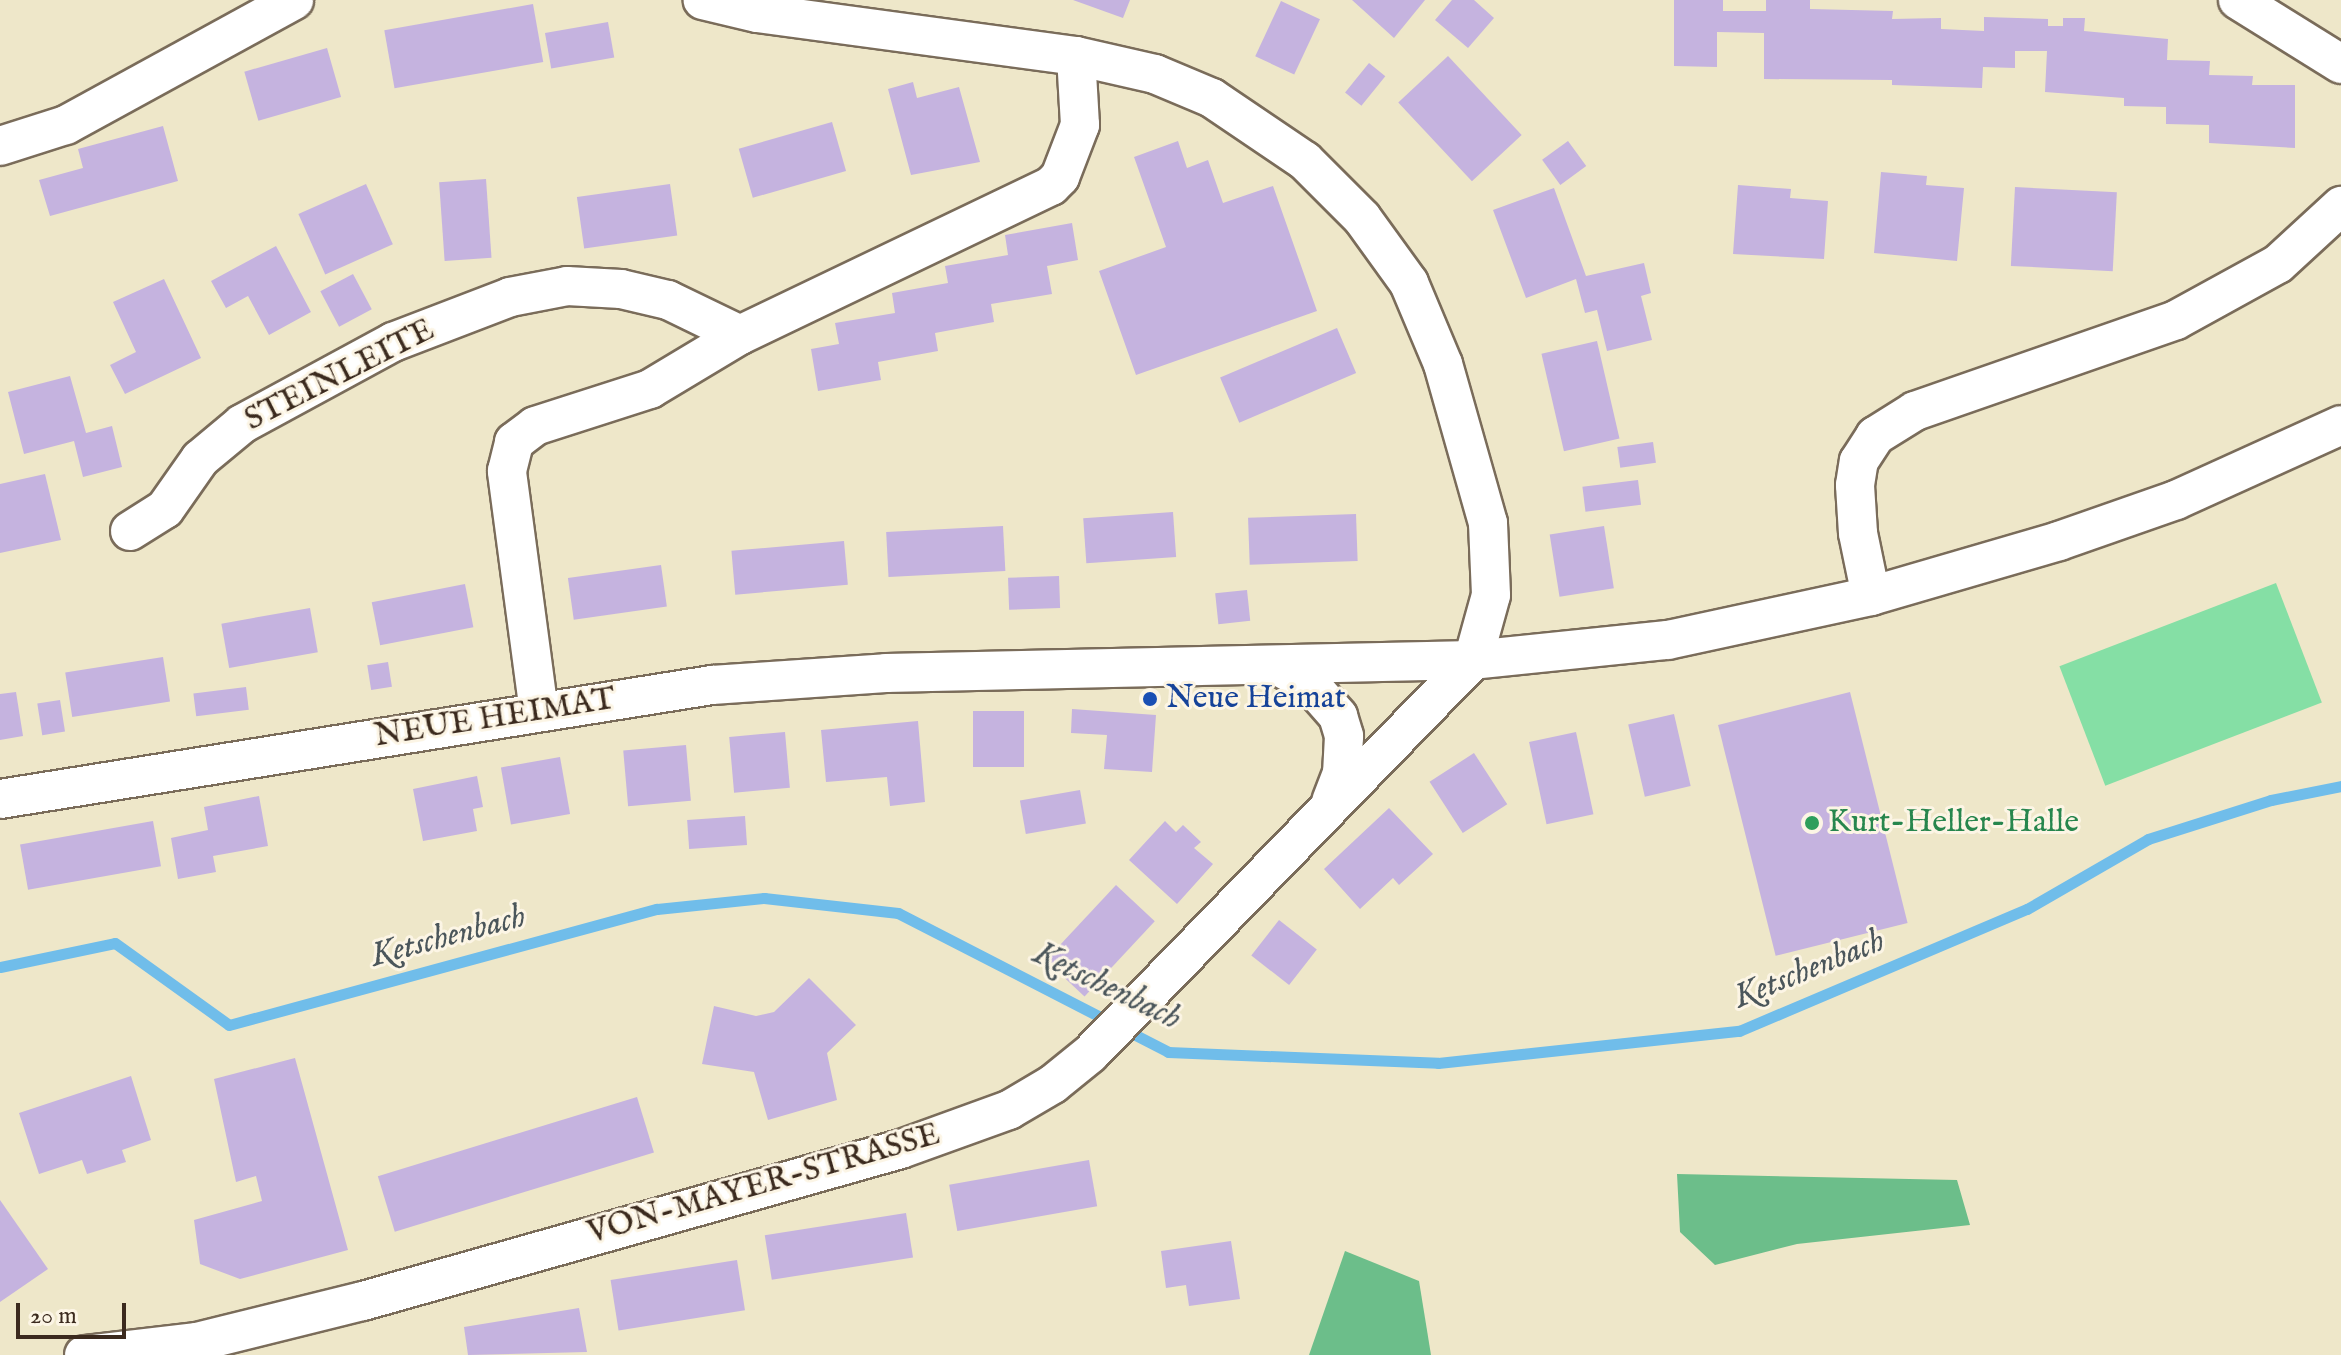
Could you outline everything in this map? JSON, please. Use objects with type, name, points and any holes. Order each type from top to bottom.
[{"type":"street","points":[[0,146],[66,125],[294,0]]},
{"type":"street","points":[[703,0],[757,13],[1076,56],[1155,74],[1212,98],[1305,161],[1362,218],[1409,283],[1443,364],[1488,523],[1491,595],[1473,660]]},
{"type":"street","points":[[2238,0],[2341,64]]},
{"type":"street","points":[[539,712],[507,471],[514,442],[535,426],[650,389],[740,335],[1051,186],[1060,177],[1080,125],[1076,56]]},
{"type":"street","points":[[1871,596],[1858,533],[1855,485],[1859,461],[1875,436],[1915,411],[2176,320],[2278,264],[2341,206]]},
{"type":"street","name":"STEINLEITE","points":[[130,531],[165,509],[200,459],[242,424],[393,342],[510,297],[567,286],[621,289],[668,300],[740,335]]},
{"type":"street","name":"NEUE HEIMAT","points":[[0,799],[712,685],[815,676],[1473,660],[1668,640],[1871,596],[2059,541],[2176,500],[2341,425]]},
{"type":"street","name":"VON-MAYER-STRASSE","points":[[84,1355],[197,1342],[348,1304],[901,1149],[1009,1110],[1053,1084],[1090,1054],[1473,660]]},
{"type":"street","name":"VON-MAYER-STRASSE","points":[[1276,665],[1310,684],[1338,716],[1344,736],[1342,773],[1330,804]]},
{"type":"green space","points":[[2276,583],[2322,702],[2105,786],[2059,666]]},
{"type":"green space","points":[[1677,1174],[1957,1180],[1970,1225],[1797,1244],[1715,1265],[1680,1232]]},
{"type":"green space","points":[[1345,1251],[1419,1281],[1431,1355],[1309,1355]]},
{"type":"building","points":[[1073,0],[1130,0],[1123,18]]},
{"type":"building","points":[[1352,0],[1425,0],[1394,38]]},
{"type":"building","points":[[1452,0],[1474,0],[1494,18],[1468,48],[1435,20]]},
{"type":"building","points":[[1674,0],[1723,0],[1723,11],[1766,11],[1766,0],[1810,0],[1810,9],[1893,11],[1892,19],[1941,18],[1941,29],[1984,31],[1984,17],[2048,19],[2048,26],[2063,26],[2063,18],[2085,18],[2084,31],[2168,39],[2167,60],[2210,61],[2209,75],[2253,76],[2252,85],[2295,85],[2295,148],[2209,143],[2209,125],[2166,124],[2166,107],[2124,106],[2124,98],[2045,92],[2047,51],[2015,51],[2015,68],[1983,67],[1982,88],[1892,85],[1892,80],[1764,79],[1764,33],[1717,32],[1717,67],[1674,66]]},
{"type":"building","points":[[1281,1],[1320,19],[1294,74],[1255,56]]},
{"type":"building","points":[[533,4],[543,62],[395,88],[384,30]]},
{"type":"building","points":[[608,22],[614,57],[551,69],[545,33]]},
{"type":"building","points":[[327,48],[341,97],[258,121],[244,72]]},
{"type":"building","points":[[1448,56],[1522,135],[1472,181],[1398,102]]},
{"type":"building","points":[[1369,63],[1385,76],[1361,106],[1345,93]]},
{"type":"building","points":[[913,82],[917,98],[959,87],[980,162],[911,175],[888,89]]},
{"type":"building","points":[[832,122],[846,171],[753,198],[739,149]]},
{"type":"building","points":[[163,126],[178,181],[50,216],[39,180],[83,168],[78,149]]},
{"type":"building","points":[[1178,141],[1187,168],[1208,160],[1223,203],[1273,186],[1317,311],[1136,375],[1099,271],[1166,247],[1134,157]]},
{"type":"building","points":[[1568,141],[1586,166],[1560,185],[1542,160]]},
{"type":"building","points":[[1881,172],[1927,176],[1926,185],[1964,188],[1957,261],[1874,253]]},
{"type":"building","points":[[486,179],[492,258],[445,261],[439,182]]},
{"type":"building","points":[[366,184],[393,244],[325,274],[298,214]]},
{"type":"building","points":[[670,184],[677,235],[584,249],[577,197]]},
{"type":"building","points":[[1738,185],[1791,189],[1790,198],[1828,201],[1824,259],[1733,254]]},
{"type":"building","points":[[2015,187],[2117,192],[2113,271],[2011,266]]},
{"type":"building","points":[[1554,188],[1586,276],[1644,263],[1651,293],[1641,296],[1652,340],[1607,351],[1597,310],[1585,313],[1576,279],[1526,298],[1493,210]]},
{"type":"building","points":[[1072,223],[1078,260],[1047,266],[1052,294],[991,304],[994,322],[935,333],[938,351],[878,362],[881,380],[818,391],[811,349],[839,344],[835,323],[895,313],[892,293],[948,283],[945,266],[1008,255],[1005,235]]},
{"type":"building","points":[[276,246],[311,312],[269,335],[248,296],[226,308],[211,281]]},
{"type":"building","points":[[353,274],[372,309],[339,327],[320,291]]},
{"type":"building","points":[[164,279],[201,358],[125,394],[110,365],[136,352],[113,302]]},
{"type":"building","points":[[1337,328],[1356,373],[1239,423],[1220,378]]},
{"type":"building","points":[[1597,341],[1619,438],[1564,451],[1541,354]]},
{"type":"building","points":[[70,376],[86,433],[112,426],[122,467],[83,477],[74,441],[24,454],[8,392]]},
{"type":"building","points":[[1653,442],[1656,463],[1620,468],[1617,447]]},
{"type":"building","points":[[45,474],[61,540],[0,553],[0,484]]},
{"type":"building","points":[[1638,480],[1641,505],[1585,512],[1582,487]]},
{"type":"building","points":[[1173,512],[1176,557],[1086,563],[1083,518]]},
{"type":"building","points":[[1356,514],[1358,561],[1250,565],[1248,518]]},
{"type":"building","points":[[1003,526],[1005,571],[889,577],[886,532]]},
{"type":"building","points":[[1604,526],[1614,588],[1560,597],[1550,535]]},
{"type":"building","points":[[844,541],[848,585],[735,595],[731,551]]},
{"type":"building","points":[[661,565],[667,607],[574,620],[568,578]]},
{"type":"building","points":[[1059,576],[1060,608],[1009,610],[1008,578]]},
{"type":"building","points":[[465,584],[473,627],[380,645],[372,602]]},
{"type":"building","points":[[1247,590],[1250,621],[1218,624],[1215,593]]},
{"type":"building","points":[[310,608],[318,652],[229,668],[221,624]]},
{"type":"building","points":[[163,657],[170,701],[72,717],[65,672]]},
{"type":"building","points":[[388,662],[392,687],[371,690],[367,665]]},
{"type":"building","points":[[246,687],[249,710],[196,716],[193,693]]},
{"type":"building","points":[[16,692],[23,736],[0,740],[0,694]]},
{"type":"building","name":"Kurt-Heller-Halle","points":[[1850,692],[1908,923],[1776,956],[1718,725]]},
{"type":"building","points":[[60,700],[65,732],[42,735],[37,704]]},
{"type":"building","points":[[1072,709],[1156,715],[1152,772],[1104,769],[1107,735],[1071,733]]},
{"type":"building","points":[[973,711],[1024,711],[1024,767],[973,767]]},
{"type":"building","points":[[1674,714],[1691,786],[1645,797],[1628,725]]},
{"type":"building","points":[[918,721],[925,802],[890,806],[887,777],[826,782],[821,730]]},
{"type":"building","points":[[785,732],[790,788],[734,793],[729,737]]},
{"type":"building","points":[[1576,732],[1593,814],[1547,824],[1529,742]]},
{"type":"building","points":[[686,745],[691,801],[628,806],[623,750]]},
{"type":"building","points":[[1474,753],[1507,804],[1463,833],[1430,782]]},
{"type":"building","points":[[560,757],[570,814],[511,825],[501,767]]},
{"type":"building","points":[[477,776],[483,807],[473,809],[477,831],[423,841],[413,789]]},
{"type":"building","points":[[1080,790],[1086,823],[1026,834],[1020,801]]},
{"type":"building","points":[[259,796],[268,846],[213,856],[216,872],[178,879],[171,838],[208,830],[204,807]]},
{"type":"building","points":[[1389,808],[1433,854],[1399,885],[1393,878],[1360,909],[1324,869]]},
{"type":"building","points":[[745,816],[747,845],[689,849],[687,820]]},
{"type":"building","points":[[153,821],[161,866],[28,890],[20,844]]},
{"type":"building","points":[[1165,821],[1176,832],[1183,825],[1201,842],[1194,848],[1213,864],[1177,904],[1129,860]]},
{"type":"building","points":[[1116,885],[1155,921],[1085,996],[1046,960]]},
{"type":"building","points":[[1279,920],[1317,950],[1289,985],[1251,955]]},
{"type":"building","points":[[809,978],[856,1025],[827,1053],[837,1100],[768,1120],[754,1072],[702,1064],[714,1006],[756,1016],[774,1012]]},
{"type":"building","points":[[295,1058],[348,1250],[240,1279],[200,1264],[194,1220],[262,1201],[256,1176],[236,1182],[214,1079]]},
{"type":"building","points":[[131,1076],[151,1140],[122,1150],[126,1162],[87,1174],[82,1160],[39,1174],[19,1113]]},
{"type":"building","points":[[637,1097],[654,1152],[395,1232],[378,1176]]},
{"type":"building","points":[[1089,1160],[1097,1206],[957,1231],[949,1185]]},
{"type":"building","points":[[0,1200],[48,1269],[0,1302]]},
{"type":"building","points":[[906,1213],[913,1257],[772,1280],[765,1235]]},
{"type":"building","points":[[1231,1241],[1240,1299],[1189,1306],[1186,1285],[1166,1288],[1161,1251]]},
{"type":"building","points":[[737,1260],[745,1310],[619,1330],[611,1280]]},
{"type":"building","points":[[579,1308],[587,1352],[468,1355],[464,1327]]},
{"type":"waterway","name":"Ketschenbach","points":[[0,967],[115,943],[229,1025],[657,909],[764,898],[898,913],[1168,1052],[1438,1063],[1739,1031],[2027,909],[2148,839],[2271,800],[2341,786]]},
{"type":"place","name":"Neue Heimat","points":[[1150,699]]},
{"type":"place","name":"Kurt-Heller-Halle","points":[[1812,823]]}]
